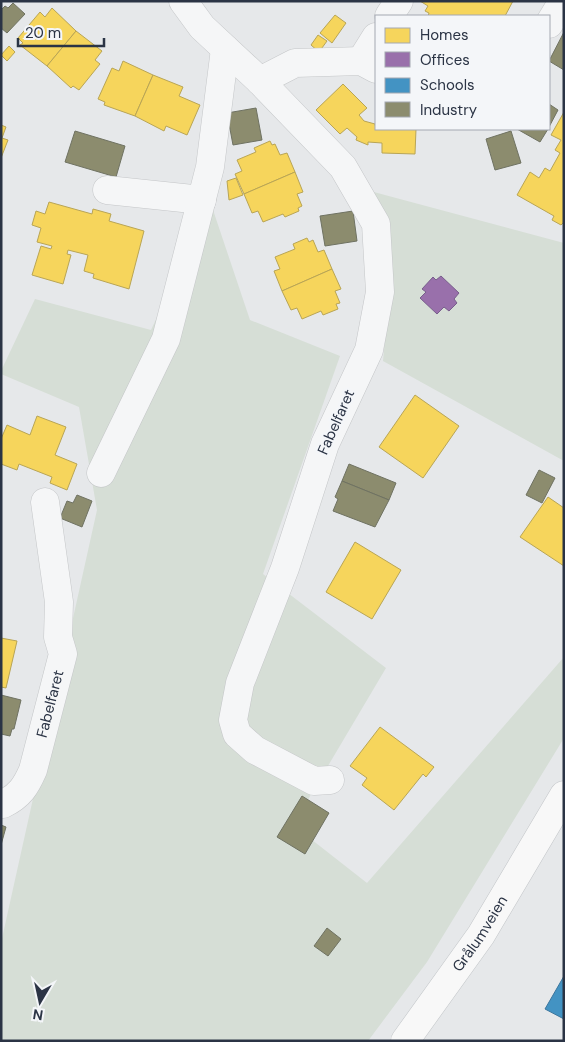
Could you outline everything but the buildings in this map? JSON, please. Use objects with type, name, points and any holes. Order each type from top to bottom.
[{"type":"main road","name":"Grålumveien","points":[[405,1041],[555,823],[564,795]]},
{"type":"street","name":"Fabelfaret","points":[[184,1],[202,27],[260,81],[343,167],[376,224],[380,292],[369,350],[325,444],[285,568],[240,683],[233,720],[237,734],[255,750],[314,781],[330,780]]},
{"type":"street","points":[[391,15],[399,1]]},
{"type":"street","points":[[550,22],[563,1]]},
{"type":"street","points":[[260,81],[295,63],[369,65],[375,41]]},
{"type":"street","points":[[101,472],[166,339],[210,167],[225,50]]},
{"type":"street","points":[[107,190],[202,200]]},
{"type":"street","name":"Fabelfaret","points":[[3,804],[16,798],[25,787],[33,770],[63,654],[58,637],[59,602],[44,502]]},
{"type":"shaded area","points":[[370,191],[564,243],[564,461],[383,361],[391,271]]},
{"type":"shaded area","points":[[211,204],[250,320],[340,356],[263,574],[386,668],[293,825],[367,883],[564,657],[564,738],[427,962],[368,1041],[1,1041],[1,943],[97,510],[79,407],[1,374],[1,371],[35,299],[151,330]]}]
